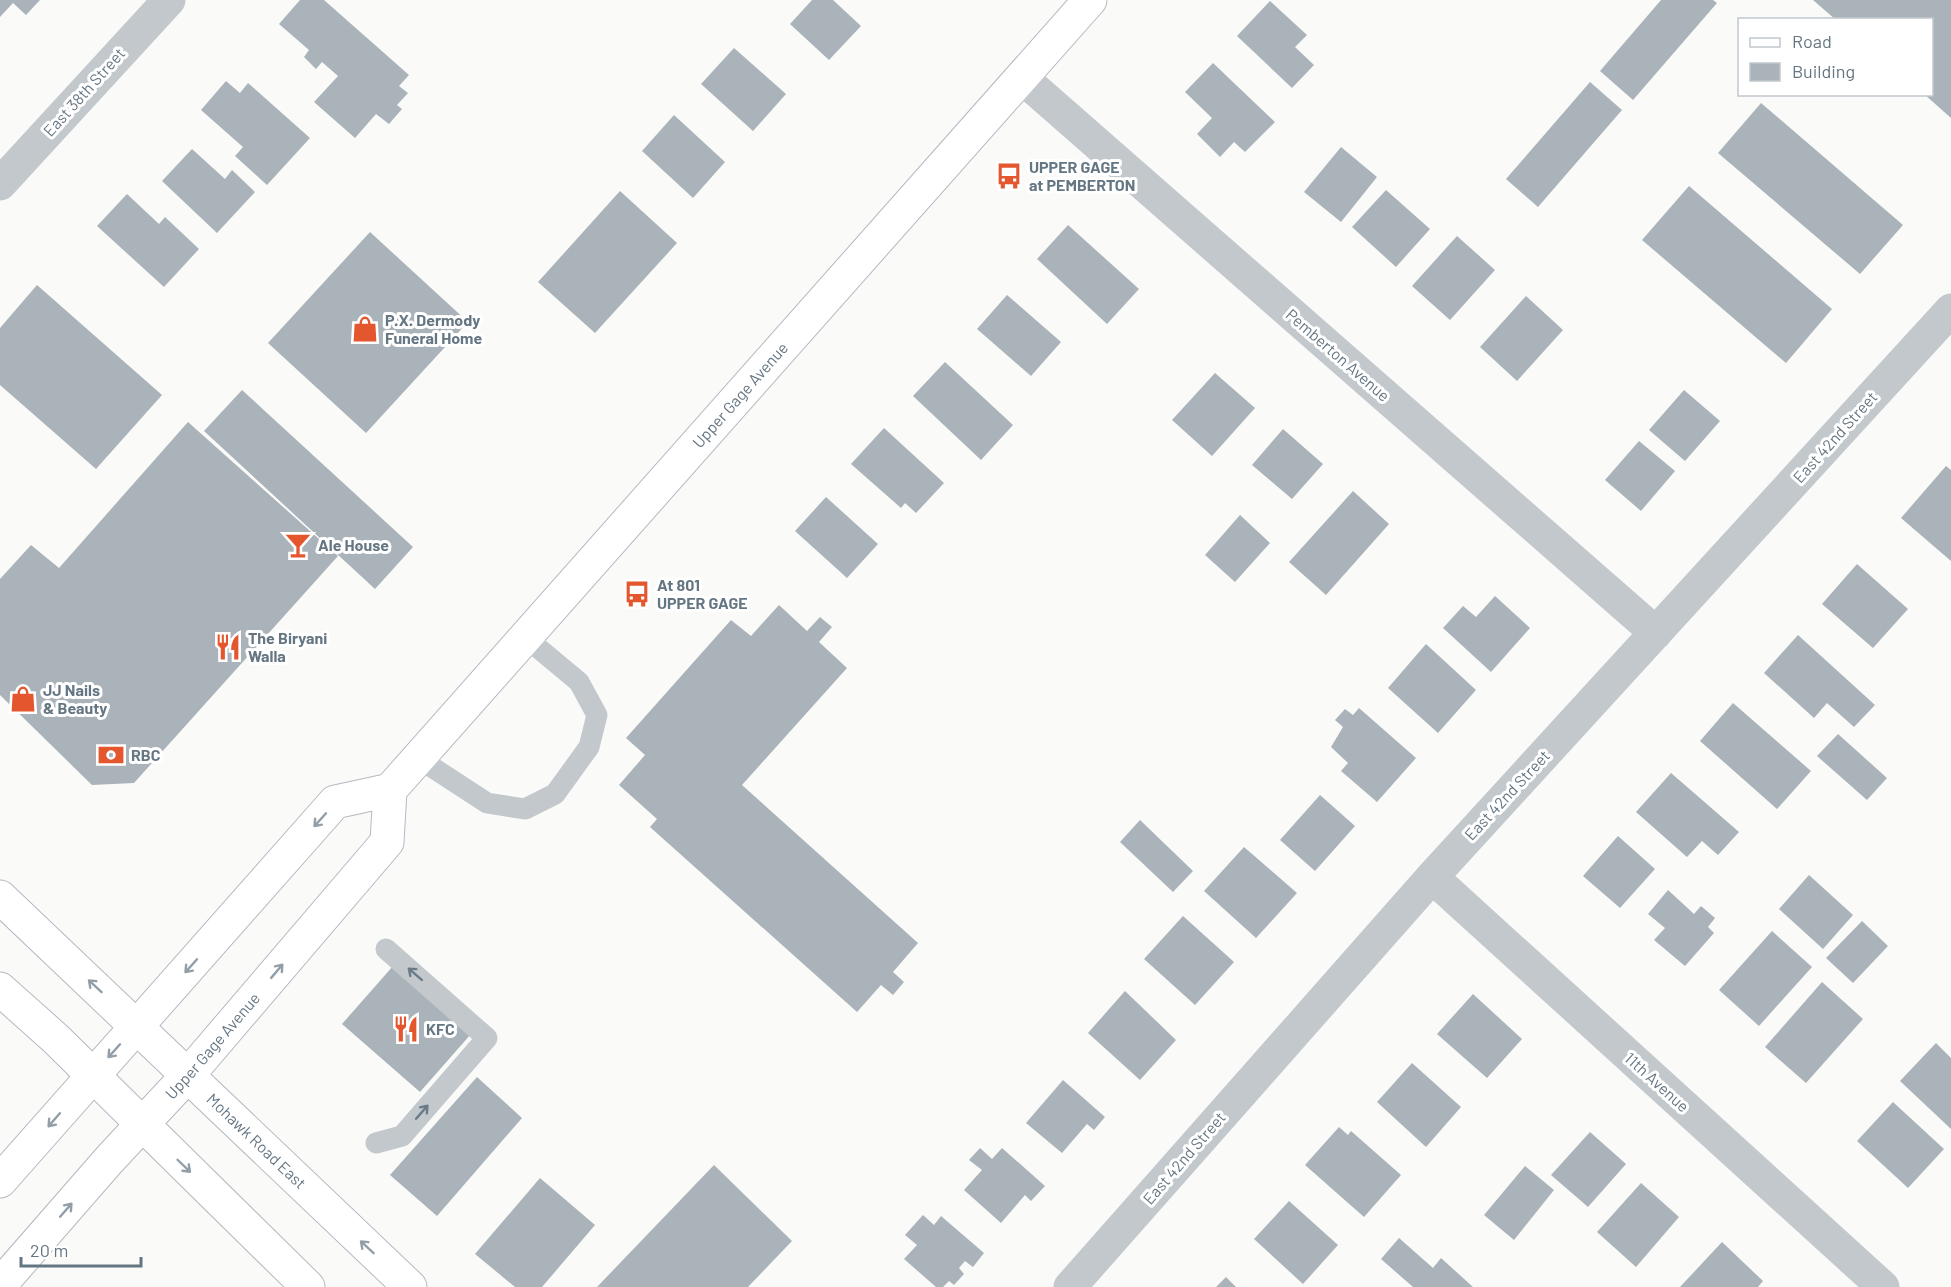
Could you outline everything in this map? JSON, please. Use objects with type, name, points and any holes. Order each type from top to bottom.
[{"type":"main road","name":"Upper Gage Avenue","points":[[0,1286],[188,1075],[387,842],[390,790],[1090,0]]},
{"type":"main road","points":[[0,1181],[335,802],[390,790]]},
{"type":"main road","name":"Mohawk Road East","points":[[0,897],[410,1287]]},
{"type":"main road","points":[[0,989],[56,1039],[308,1287]]},
{"type":"street","name":"East 38th Street","points":[[0,184],[168,0]]},
{"type":"street","name":"Pemberton Avenue","points":[[1021,77],[1656,633]]},
{"type":"street","name":"East 42nd Street","points":[[1070,1287],[1432,877],[1951,310]]},
{"type":"street","name":"11th Avenue","points":[[1432,877],[1883,1287]]},
{"type":"lane","points":[[418,758],[487,803],[525,809],[555,794],[589,747],[597,715],[579,682],[525,637]]},
{"type":"lane","points":[[376,1143],[402,1136],[488,1038],[386,949]]},
{"type":"building","points":[[0,0],[40,0],[26,15],[13,3],[0,17]]},
{"type":"building","points":[[300,0],[324,0],[409,75],[399,86],[408,93],[397,105],[402,109],[389,124],[376,114],[355,138],[314,102],[338,76],[322,62],[316,69],[304,57],[309,50],[279,24]]},
{"type":"building","points":[[812,0],[833,0],[861,26],[829,60],[790,24]]},
{"type":"building","points":[[1661,0],[1713,0],[1717,3],[1633,100],[1600,71]]},
{"type":"building","points":[[1813,0],[1951,0],[1951,118],[1926,96],[1933,96],[1933,18],[1834,18]]},
{"type":"building","points":[[1270,1],[1307,35],[1295,47],[1314,65],[1292,88],[1237,36]]},
{"type":"building","points":[[734,48],[786,94],[753,131],[701,84]]},
{"type":"building","points":[[1213,63],[1275,122],[1245,152],[1234,142],[1220,157],[1197,134],[1212,118],[1185,92]]},
{"type":"building","points":[[226,81],[240,93],[248,83],[310,138],[267,185],[235,156],[243,147],[201,110]]},
{"type":"building","points":[[1590,82],[1622,110],[1538,207],[1506,179]]},
{"type":"building","points":[[1761,103],[1903,225],[1860,274],[1718,153]]},
{"type":"building","points":[[674,115],[725,162],[693,198],[642,151]]},
{"type":"building","points":[[1341,147],[1377,177],[1341,222],[1304,192]]},
{"type":"building","points":[[192,149],[225,179],[232,170],[255,192],[217,233],[162,181]]},
{"type":"building","points":[[1689,186],[1832,309],[1786,363],[1642,240]]},
{"type":"building","points":[[1386,190],[1430,229],[1396,267],[1352,227]]},
{"type":"building","points":[[620,191],[677,243],[595,333],[538,282]]},
{"type":"building","points":[[127,194],[159,224],[165,217],[199,249],[164,287],[97,226]]},
{"type":"building","points":[[1068,225],[1139,289],[1107,324],[1037,259]]},
{"type":"building","points":[[370,232],[468,322],[366,433],[268,343]]},
{"type":"building","points":[[1457,236],[1495,270],[1450,320],[1412,286]]},
{"type":"building","points":[[37,285],[162,395],[96,469],[0,385],[0,328]]},
{"type":"building","points":[[1007,295],[1061,342],[1031,376],[977,329]]},
{"type":"building","points":[[1526,296],[1563,330],[1517,381],[1480,347]]},
{"type":"building","points":[[945,362],[1013,425],[981,460],[913,396]]},
{"type":"building","points":[[1215,373],[1255,408],[1212,456],[1172,420]]},
{"type":"building","points":[[242,390],[413,547],[375,589],[204,431]]},
{"type":"building","points":[[1684,390],[1720,421],[1685,461],[1649,430]]},
{"type":"building","points":[[188,422],[338,556],[134,783],[92,785],[0,695],[0,579],[31,545],[59,568]]},
{"type":"building","points":[[884,428],[944,483],[916,513],[905,503],[901,508],[851,464]]},
{"type":"building","points":[[1283,429],[1323,464],[1292,499],[1252,465]]},
{"type":"building","points":[[1639,441],[1675,471],[1641,511],[1605,480]]},
{"type":"building","points":[[1946,466],[1951,470],[1951,561],[1901,518]]},
{"type":"building","points":[[1353,491],[1389,524],[1326,595],[1289,562]]},
{"type":"building","points":[[826,497],[878,544],[847,578],[795,531]]},
{"type":"building","points":[[1240,515],[1270,543],[1235,582],[1205,555]]},
{"type":"building","points":[[1857,564],[1908,609],[1873,648],[1822,604]]},
{"type":"building","points":[[1495,596],[1530,628],[1491,672],[1443,628],[1463,606],[1476,617]]},
{"type":"building","points":[[779,605],[807,631],[820,617],[832,627],[819,642],[847,668],[742,785],[918,943],[893,972],[904,982],[893,995],[881,985],[857,1012],[650,827],[657,819],[619,785],[645,755],[626,738],[731,620],[751,636]]},
{"type":"building","points":[[1798,635],[1875,705],[1854,727],[1827,703],[1814,718],[1764,673]]},
{"type":"building","points":[[1426,644],[1476,690],[1438,733],[1388,688]]},
{"type":"building","points":[[1733,703],[1811,771],[1777,809],[1700,741]]},
{"type":"building","points":[[1359,708],[1416,758],[1377,802],[1341,771],[1348,763],[1331,747],[1343,727],[1335,720],[1345,709],[1353,715]]},
{"type":"building","points":[[1838,734],[1887,778],[1867,800],[1817,756]]},
{"type":"building","points":[[1671,773],[1739,832],[1718,855],[1702,841],[1687,857],[1636,812]]},
{"type":"building","points":[[1320,795],[1355,826],[1315,871],[1280,840]]},
{"type":"building","points":[[1140,820],[1193,871],[1173,892],[1120,842]]},
{"type":"building","points":[[1618,836],[1655,869],[1620,908],[1583,876]]},
{"type":"building","points":[[1244,847],[1297,893],[1256,938],[1204,891]]},
{"type":"building","points":[[1809,875],[1853,915],[1823,949],[1779,909]]},
{"type":"building","points":[[1668,890],[1694,914],[1701,906],[1715,918],[1708,927],[1714,933],[1685,966],[1654,940],[1665,928],[1648,914]]},
{"type":"building","points":[[1183,916],[1234,962],[1195,1005],[1144,959]]},
{"type":"building","points":[[1862,921],[1888,946],[1853,983],[1826,958]]},
{"type":"building","points":[[1772,931],[1812,967],[1759,1026],[1719,990]]},
{"type":"building","name":"KFC","points":[[393,966],[471,1034],[420,1092],[342,1024]]},
{"type":"building","points":[[1822,982],[1863,1019],[1806,1083],[1765,1047]]},
{"type":"building","points":[[1125,991],[1176,1040],[1140,1080],[1088,1033]]},
{"type":"building","points":[[1473,994],[1522,1039],[1487,1078],[1437,1034]]},
{"type":"building","points":[[1936,1043],[1951,1058],[1951,1129],[1900,1081]]},
{"type":"building","points":[[1412,1063],[1461,1107],[1426,1147],[1377,1102]]},
{"type":"building","points":[[477,1077],[522,1118],[437,1216],[390,1175]]},
{"type":"building","points":[[1063,1080],[1105,1117],[1094,1130],[1087,1124],[1062,1153],[1026,1123]]},
{"type":"building","points":[[1893,1102],[1944,1149],[1908,1188],[1857,1141]]},
{"type":"building","points":[[1339,1127],[1348,1135],[1351,1131],[1401,1175],[1364,1217],[1305,1165]]},
{"type":"building","points":[[1590,1132],[1626,1164],[1588,1207],[1551,1175]]},
{"type":"building","points":[[980,1148],[992,1159],[1002,1148],[1045,1186],[1031,1201],[1025,1195],[1001,1223],[964,1190],[982,1170],[969,1160]]},
{"type":"building","points":[[714,1165],[792,1241],[748,1287],[597,1287]]},
{"type":"building","points":[[1525,1166],[1554,1190],[1514,1240],[1484,1215]]},
{"type":"building","points":[[540,1178],[595,1225],[542,1287],[515,1287],[475,1254]]},
{"type":"building","points":[[1641,1183],[1679,1217],[1636,1267],[1597,1232]]},
{"type":"building","points":[[1289,1201],[1338,1245],[1303,1284],[1254,1239]]},
{"type":"building","points":[[923,1215],[934,1225],[941,1216],[984,1253],[973,1267],[965,1261],[959,1268],[964,1274],[954,1285],[949,1281],[943,1287],[936,1287],[904,1259],[917,1245],[905,1235]]},
{"type":"building","points":[[1399,1238],[1433,1268],[1441,1258],[1473,1287],[1413,1287],[1381,1259]]},
{"type":"building","points":[[1722,1242],[1763,1281],[1758,1287],[1680,1287]]},
{"type":"building","points":[[1226,1277],[1236,1287],[1216,1287]]},
{"type":"place","name":"UPPER GAGE at PEMBERTON","points":[[1009,176]]},
{"type":"place","name":"P.X. Dermody Funeral Home","points":[[365,329]]},
{"type":"place","name":"Ale House","points":[[298,545]]},
{"type":"place","name":"At 801 UPPER GAGE","points":[[637,594]]},
{"type":"place","name":"The Biryani Walla","points":[[228,647]]},
{"type":"place","name":"JJ Nails & Beauty","points":[[23,699]]},
{"type":"place","name":"RBC","points":[[111,755]]},
{"type":"place","name":"KFC","points":[[406,1029]]}]
